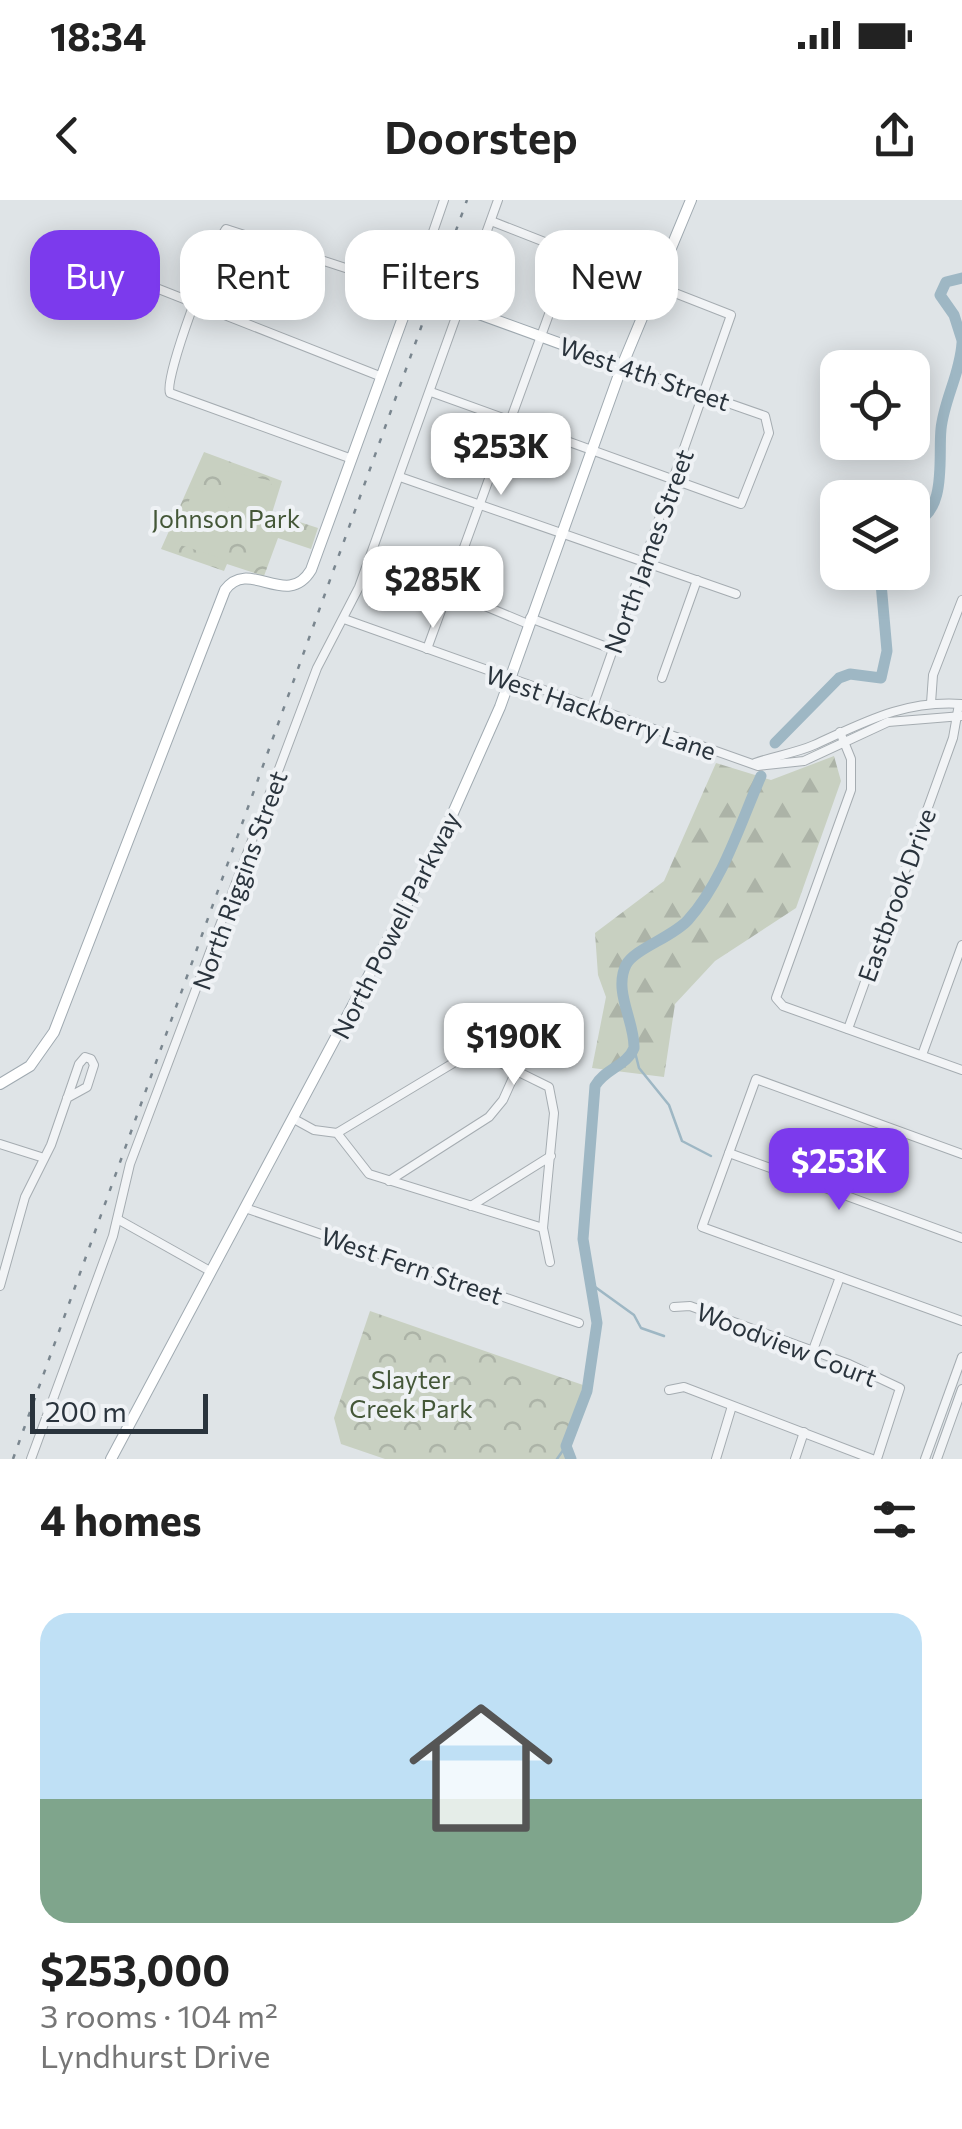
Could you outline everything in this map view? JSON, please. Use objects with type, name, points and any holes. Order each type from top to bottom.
[{"type":"main road","name":"North Powell Parkway","points":[[678,231],[691,200]]},
{"type":"main road","points":[[0,1084],[34,1062],[54,1032],[228,587],[244,578],[286,588],[302,583],[313,566],[402,320]]},
{"type":"main road","name":"West 4th Street","points":[[497,320],[622,366]]},
{"type":"main road","name":"North Powell Parkway","points":[[111,1459],[434,855],[508,679],[641,320]]},
{"type":"street","points":[[429,200],[443,202],[433,230]]},
{"type":"street","name":"North Riggins Street","points":[[488,230],[498,200]]},
{"type":"street","points":[[491,220],[535,237]]},
{"type":"street","name":"North James Street","points":[[592,709],[731,316],[678,294]]},
{"type":"street","points":[[191,320],[168,377],[168,391],[352,460]]},
{"type":"street","points":[[231,320],[382,377]]},
{"type":"street","name":"North Riggins Street","points":[[31,1459],[119,1220],[130,1164],[316,668],[330,636],[344,618],[370,558],[457,320]]},
{"type":"street","points":[[427,649],[544,320]]},
{"type":"street","name":"West 4th Street","points":[[622,366],[764,416],[769,433],[740,504],[674,480]]},
{"type":"street","points":[[431,392],[674,480]]},
{"type":"street","points":[[400,477],[736,594]]},
{"type":"street","points":[[370,558],[529,621],[612,649]]},
{"type":"street","points":[[662,678],[697,580]]},
{"type":"street","points":[[931,704],[933,675],[962,600]]},
{"type":"street","name":"West Hackberry Lane","points":[[344,618],[746,762]]},
{"type":"street","points":[[746,762],[804,749],[888,710],[961,704]]},
{"type":"street","name":"Eastbrook Drive","points":[[848,1029],[961,704]]},
{"type":"street","points":[[746,762],[787,764],[888,722],[960,715]]},
{"type":"street","points":[[840,732],[851,759],[850,790],[776,998],[783,1006],[962,1070]]},
{"type":"street","points":[[922,1056],[962,945]]},
{"type":"street","points":[[294,1119],[314,1130],[338,1132],[470,1053],[480,1053],[517,1069],[549,1087],[554,1113],[543,1228],[550,1262]]},
{"type":"street","points":[[0,1286],[25,1197],[79,1064],[91,1058],[94,1065],[87,1087],[67,1098]]},
{"type":"street","points":[[389,1180],[488,1117],[503,1100],[517,1069]]},
{"type":"street","points":[[962,1154],[756,1078],[702,1228],[962,1321]]},
{"type":"street","points":[[338,1132],[360,1167],[389,1180],[543,1228]]},
{"type":"street","points":[[0,1144],[44,1158]]},
{"type":"street","points":[[729,1153],[962,1238]]},
{"type":"street","points":[[471,1206],[552,1156]]},
{"type":"street","name":"West Fern Street","points":[[245,1208],[579,1323]]},
{"type":"street","points":[[119,1220],[210,1271]]},
{"type":"street","points":[[813,1350],[840,1277]]},
{"type":"street","name":"Woodview Court","points":[[674,1307],[687,1305],[813,1350],[900,1388],[875,1459]]},
{"type":"street","points":[[926,1459],[962,1357]]},
{"type":"street","points":[[669,1390],[684,1388],[875,1459]]},
{"type":"street","points":[[937,1459],[962,1389]]},
{"type":"street","points":[[716,1459],[732,1406]]},
{"type":"street","points":[[794,1459],[804,1432]]},
{"type":"green space","name":"Johnson Park","points":[[204,452],[282,481],[272,513],[318,528],[311,549],[278,538],[264,576],[227,564],[224,571],[161,549]]},
{"type":"green space","points":[[226,471],[272,481],[258,532],[240,521],[229,507],[224,491]]},
{"type":"green space","points":[[194,487],[214,499],[226,516],[230,537],[227,560],[174,543]]},
{"type":"green space","points":[[834,756],[841,781],[796,908],[715,961],[675,1004],[664,1077],[592,1068],[606,997],[598,975],[595,933],[664,881],[716,763],[771,780]]},
{"type":"green space","name":"Slayter Creek Park","points":[[370,1311],[583,1385],[565,1459],[385,1459],[341,1444],[334,1418]]},
{"type":"waterway","points":[[962,278],[946,282],[940,295],[954,315],[962,340]]},
{"type":"waterway","points":[[930,509],[939,483],[943,418],[962,343]]},
{"type":"waterway","points":[[775,743],[839,678],[850,674],[881,678],[887,651],[882,590]]},
{"type":"waterway","points":[[571,1459],[566,1446],[587,1391],[597,1323],[583,1239],[595,1086],[634,1048],[623,996],[623,975],[630,959],[681,926],[700,905],[730,851],[761,776]]},
{"type":"waterway","points":[[634,1048],[639,1068],[669,1105],[682,1141],[711,1156]]},
{"type":"waterway","points":[[591,1284],[634,1315],[641,1328],[664,1336]]},
{"type":"waterway","points":[[557,1459],[566,1446]]},
{"type":"railway","points":[[13,1459],[467,200]]}]
